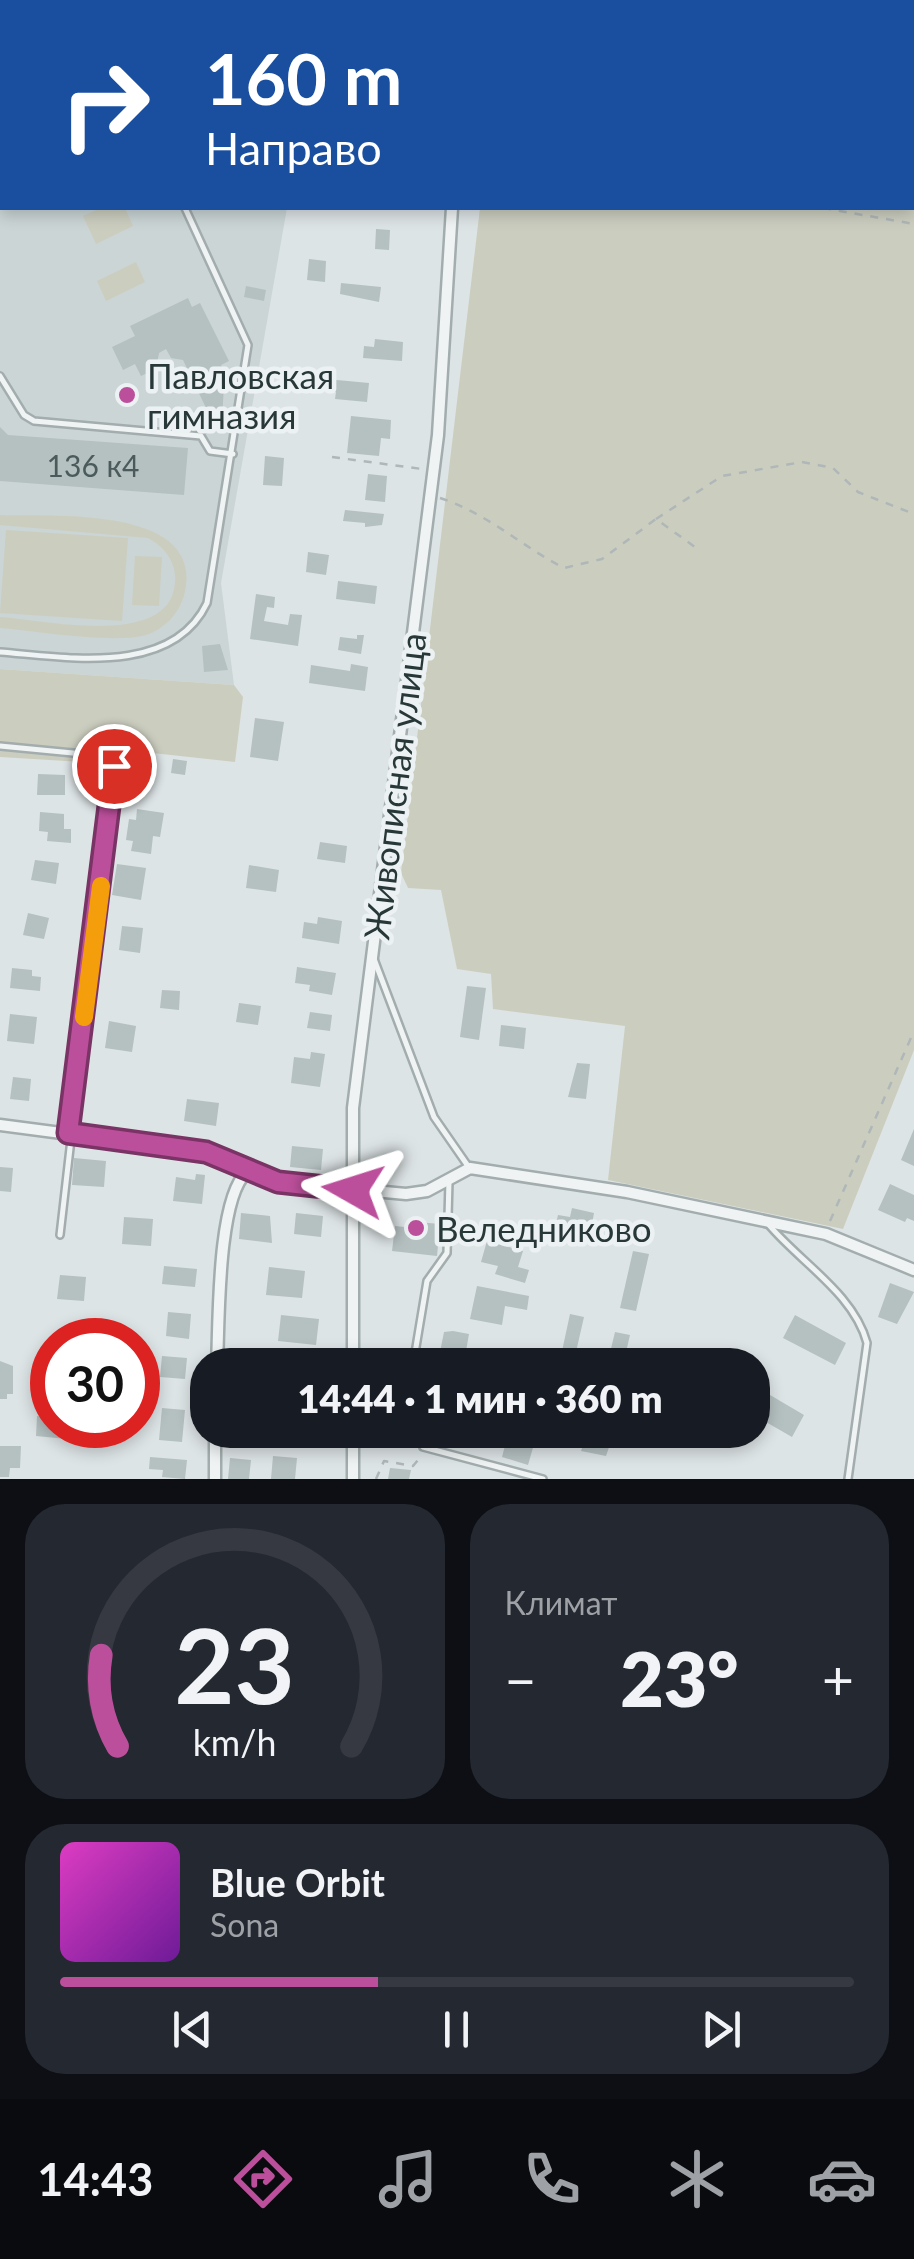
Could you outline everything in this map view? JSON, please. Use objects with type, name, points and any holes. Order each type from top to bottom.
[{"type":"street","name":"Живописная улица","points":[[352,1348],[353,1108],[434,471],[452,210]]},
{"type":"street","points":[[0,1125],[206,1152],[246,1172],[278,1182],[406,1194],[449,1182],[470,1168],[627,1192],[818,1232],[914,1270]]},
{"type":"street","points":[[218,1348],[221,1274],[230,1216],[236,1181],[246,1172]]},
{"type":"street","points":[[215,1448],[215,1479]]},
{"type":"street","points":[[353,1448],[353,1479]]},
{"type":"lane","points":[[0,652],[108,658],[160,646],[190,628],[211,589],[248,346],[185,210]]},
{"type":"lane","points":[[0,376],[24,415],[34,421],[201,436],[210,451],[233,454]]},
{"type":"lane","points":[[0,746],[104,756],[114,766],[68,1133],[60,1235]]},
{"type":"lane","points":[[374,958],[434,1117],[470,1168]]},
{"type":"lane","points":[[416,1348],[427,1280],[447,1252],[449,1182]]},
{"type":"lane","points":[[767,1222],[849,1307],[864,1332],[867,1343],[848,1479]]},
{"type":"lane","points":[[423,1448],[543,1479]]},
{"type":"path","points":[[834,210],[914,224]]},
{"type":"path","points":[[332,456],[434,471]]},
{"type":"path","points":[[431,495],[476,510],[530,550],[564,568],[602,559],[722,476],[802,462],[833,468],[858,492],[914,514]]},
{"type":"path","points":[[656,519],[695,547]]},
{"type":"path","points":[[818,1232],[830,1222],[914,1030]]},
{"type":"path","points":[[376,1479],[384,1461],[413,1466],[421,1459],[423,1448]]},
{"type":"shaded area","name":"Павловская гимназия","points":[[0,210],[287,210],[221,583],[234,685],[0,669]]},
{"type":"green space","points":[[96,210],[126,210],[133,226],[96,244],[83,216]]},
{"type":"green space","points":[[480,210],[914,210],[914,1050],[843,1229],[608,1180],[625,1026],[493,1009],[491,974],[457,969],[441,890],[408,888],[401,873]]},
{"type":"green space","points":[[136,262],[145,282],[106,301],[97,281]]},
{"type":"green space","points":[[0,515],[86,517],[148,530],[171,543],[184,563],[185,591],[180,606],[160,629],[132,637],[95,638],[0,628],[0,617],[74,625],[129,624],[152,617],[168,604],[175,576],[169,556],[148,538],[0,525]]},
{"type":"green space","points":[[6,530],[128,538],[122,621],[0,613]]},
{"type":"green space","points":[[135,556],[162,557],[159,606],[132,605]]},
{"type":"green space","points":[[0,669],[234,685],[243,697],[235,762],[125,750],[99,763],[0,757]]},
{"type":"building","points":[[376,229],[390,230],[389,250],[375,249]]},
{"type":"building","points":[[309,259],[326,261],[325,282],[307,280]]},
{"type":"building","points":[[341,283],[381,287],[379,302],[340,294]]},
{"type":"building","points":[[246,286],[266,290],[264,301],[244,297]]},
{"type":"building","points":[[188,298],[192,307],[200,303],[229,361],[221,365],[229,382],[224,386],[222,418],[214,418],[207,410],[183,360],[171,358],[166,349],[159,353],[156,369],[141,376],[135,364],[123,370],[112,347],[135,336],[130,326]]},
{"type":"building","points":[[375,339],[403,342],[402,361],[363,358],[364,346],[374,347]]},
{"type":"building","points":[[326,379],[369,383],[367,402],[335,399],[336,392],[325,391]]},
{"type":"building","points":[[351,416],[391,420],[390,439],[381,438],[379,456],[347,453]]},
{"type":"building","points":[[0,427],[8,435],[188,448],[184,495],[0,481]]},
{"type":"building","points":[[265,456],[284,458],[282,486],[263,485]]},
{"type":"building","points":[[368,474],[387,476],[385,502],[365,500]]},
{"type":"building","points":[[345,510],[384,514],[382,525],[365,527],[365,523],[343,521]]},
{"type":"building","points":[[308,552],[329,555],[326,575],[306,572]]},
{"type":"building","points":[[338,581],[377,586],[375,604],[336,599]]},
{"type":"building","points":[[256,594],[275,597],[274,608],[267,607],[264,621],[288,625],[290,614],[302,615],[298,646],[250,639]]},
{"type":"building","points":[[357,635],[364,635],[361,654],[338,650],[340,637],[357,639]]},
{"type":"building","points":[[220,644],[228,670],[204,672],[202,646]]},
{"type":"building","points":[[351,664],[368,667],[365,691],[309,683],[311,665],[350,671]]},
{"type":"building","points":[[255,718],[284,722],[278,761],[250,757]]},
{"type":"building","points":[[173,759],[187,761],[185,775],[171,773]]},
{"type":"building","points":[[38,774],[65,775],[65,795],[37,795]]},
{"type":"building","points":[[137,809],[164,813],[160,837],[153,836],[151,854],[131,851],[133,841],[126,840],[129,819],[136,820]]},
{"type":"building","points":[[40,812],[64,814],[64,829],[71,829],[71,843],[47,841],[48,832],[39,831]]},
{"type":"building","points":[[320,842],[347,846],[345,863],[317,859]]},
{"type":"building","points":[[35,860],[59,863],[56,884],[31,880]]},
{"type":"building","points":[[117,864],[146,868],[141,900],[112,895]]},
{"type":"building","points":[[249,865],[279,870],[276,892],[246,888]]},
{"type":"building","points":[[28,913],[49,918],[44,939],[23,935]]},
{"type":"building","points":[[318,917],[342,921],[339,944],[302,938],[304,922],[317,924]]},
{"type":"building","points":[[122,926],[143,928],[140,953],[119,950]]},
{"type":"building","points":[[297,967],[336,973],[332,995],[309,991],[310,985],[295,983]]},
{"type":"building","points":[[12,968],[32,970],[32,976],[41,977],[40,991],[10,988]]},
{"type":"building","points":[[467,986],[486,988],[479,1040],[460,1037]]},
{"type":"building","points":[[162,990],[180,991],[179,1010],[160,1008]]},
{"type":"building","points":[[239,1003],[261,1006],[258,1025],[236,1022]]},
{"type":"building","points":[[310,1012],[332,1015],[330,1031],[307,1028]]},
{"type":"building","points":[[10,1014],[37,1017],[34,1044],[7,1041]]},
{"type":"building","points":[[109,1021],[136,1026],[132,1052],[105,1048]]},
{"type":"building","points":[[501,1025],[526,1028],[524,1049],[499,1046]]},
{"type":"building","points":[[311,1052],[325,1054],[320,1087],[291,1083],[294,1057],[310,1059]]},
{"type":"building","points":[[577,1063],[590,1064],[586,1099],[568,1097]]},
{"type":"building","points":[[13,1077],[31,1079],[29,1101],[10,1099]]},
{"type":"building","points":[[187,1099],[219,1103],[216,1126],[184,1121]]},
{"type":"building","points":[[914,1129],[914,1166],[901,1160]]},
{"type":"building","points":[[292,1146],[323,1149],[321,1170],[290,1167]]},
{"type":"building","points":[[74,1158],[106,1161],[104,1187],[72,1185]]},
{"type":"building","points":[[0,1167],[13,1168],[11,1192],[0,1191]]},
{"type":"building","points":[[196,1174],[205,1175],[202,1204],[173,1201],[176,1177],[195,1180]]},
{"type":"building","points":[[890,1184],[914,1195],[914,1221],[907,1218],[905,1222],[878,1210]]},
{"type":"building","points":[[572,1208],[594,1213],[590,1236],[555,1229],[558,1215],[570,1217]]},
{"type":"building","points":[[241,1213],[270,1216],[272,1243],[239,1239]]},
{"type":"building","points":[[296,1213],[323,1216],[321,1237],[294,1234]]},
{"type":"building","points":[[124,1217],[153,1219],[151,1246],[122,1244]]},
{"type":"building","points":[[406,1221],[440,1224],[437,1256],[392,1251],[395,1226],[405,1227]]},
{"type":"building","points":[[487,1241],[523,1251],[518,1267],[529,1270],[525,1283],[495,1274],[498,1266],[481,1262]]},
{"type":"building","points":[[633,1251],[649,1254],[636,1311],[620,1308]]},
{"type":"building","points":[[164,1266],[197,1269],[195,1287],[162,1284]]},
{"type":"building","points":[[269,1267],[305,1271],[302,1298],[266,1295]]},
{"type":"building","points":[[60,1275],[86,1277],[84,1301],[57,1299]]},
{"type":"building","points":[[890,1283],[914,1292],[897,1324],[878,1317]]},
{"type":"building","points":[[477,1286],[529,1296],[527,1310],[505,1306],[502,1325],[470,1319]]},
{"type":"building","points":[[168,1312],[191,1314],[189,1339],[166,1336]]},
{"type":"building","points":[[570,1314],[584,1317],[577,1348],[563,1348]]},
{"type":"building","points":[[281,1315],[319,1319],[316,1345],[278,1341]]},
{"type":"building","points":[[795,1315],[846,1343],[835,1365],[783,1338]]},
{"type":"building","points":[[444,1332],[469,1334],[467,1348],[441,1348]]},
{"type":"building","points":[[615,1332],[630,1335],[627,1348],[611,1348]]},
{"type":"building","points":[[162,1356],[187,1358],[185,1379],[160,1377]]},
{"type":"building","points":[[0,1361],[13,1366],[13,1394],[7,1394],[7,1399],[0,1399]]},
{"type":"building","points":[[770,1395],[804,1415],[792,1437],[770,1424]]},
{"type":"building","points":[[162,1408],[185,1410],[182,1442],[160,1440]]},
{"type":"building","points":[[0,1446],[21,1446],[20,1468],[10,1468],[9,1477],[0,1477]]},
{"type":"building","points":[[504,1448],[533,1448],[528,1465],[502,1457]]},
{"type":"building","points":[[582,1448],[609,1448],[606,1456],[581,1451]]},
{"type":"building","points":[[273,1456],[297,1458],[295,1479],[271,1479]]},
{"type":"building","points":[[150,1457],[187,1460],[185,1479],[162,1477],[163,1470],[149,1469]]},
{"type":"building","points":[[230,1458],[251,1460],[249,1479],[228,1479]]},
{"type":"building","points":[[390,1468],[411,1470],[409,1479],[388,1479]]},
{"type":"slow traffic","points":[[84,1017],[101,886]]},
{"type":"place","name":"Павловская гимназия","points":[[127,395]]},
{"type":"place","name":"Веледниково","points":[[416,1228]]},
{"type":"route","points":[[114,766],[68,1133],[206,1152],[229,1160],[246,1172],[278,1182],[353,1190]]}]
